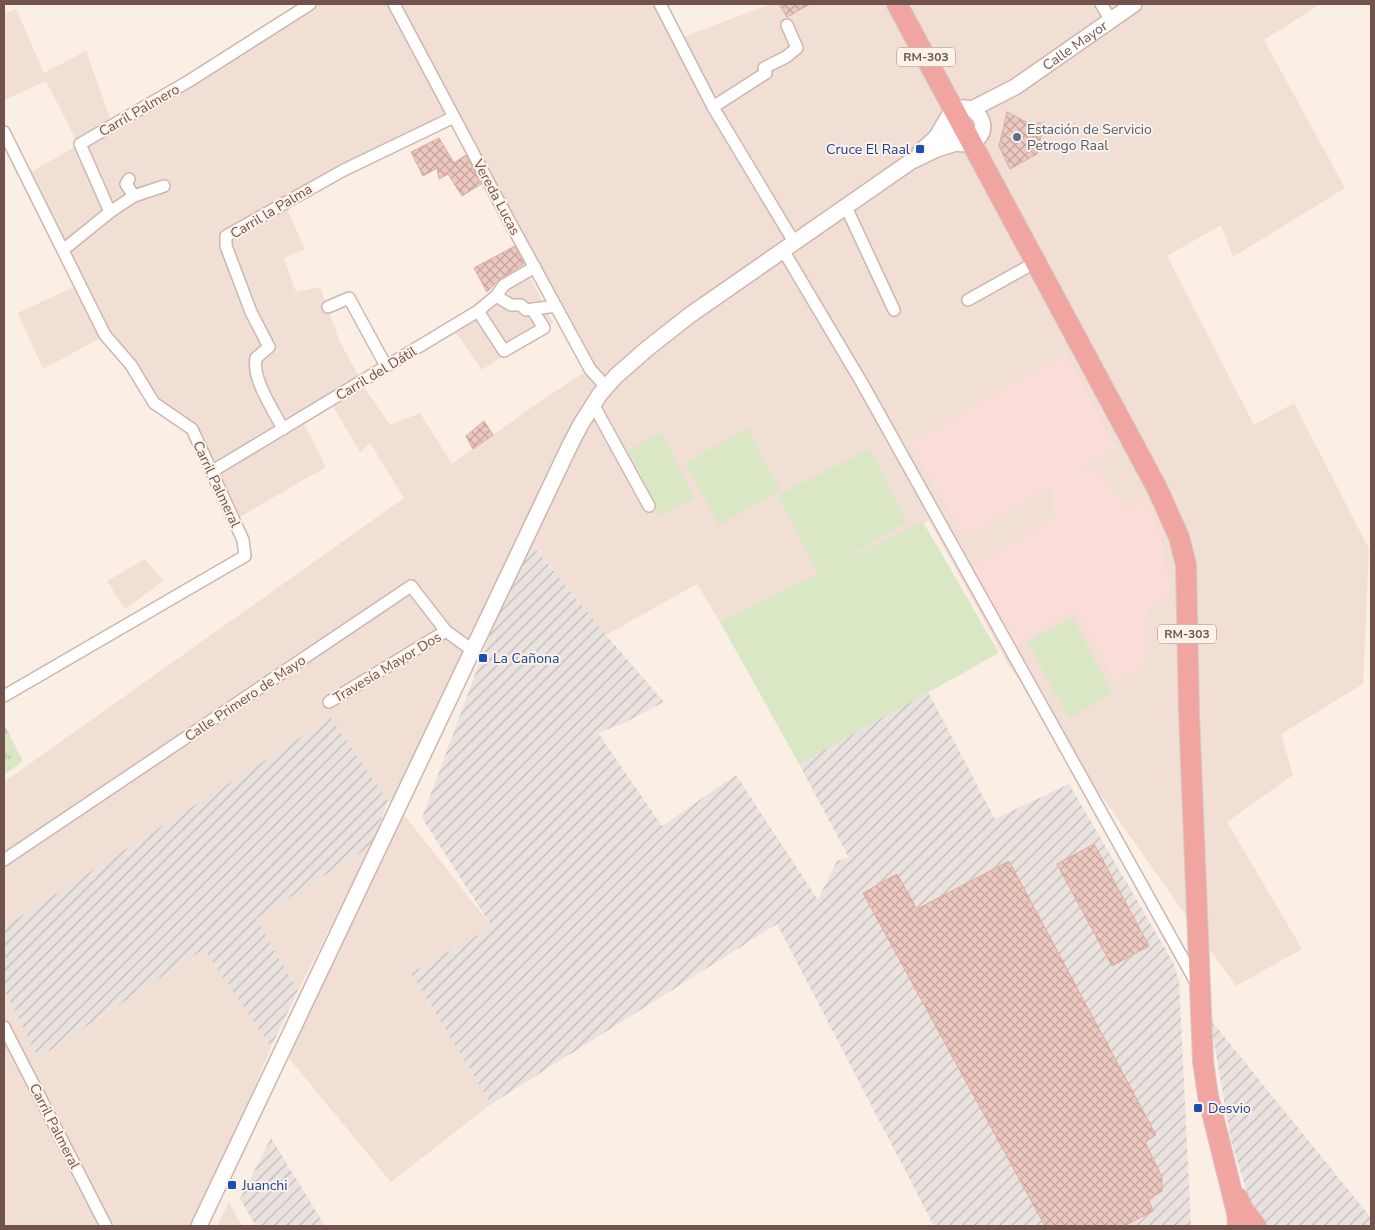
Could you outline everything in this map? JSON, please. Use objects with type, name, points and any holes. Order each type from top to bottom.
[{"type":"highway","name":"RM-303","points":[[897,4],[1157,488],[1179,537],[1186,565],[1189,713],[1202,1060],[1208,1096],[1237,1212],[1238,1226]]},
{"type":"highway","name":"RM-303","points":[[1228,1174],[1243,1209],[1256,1226]]},
{"type":"main road","name":"Calle Mayor","points":[[957,113],[1015,87],[1134,4]]},
{"type":"main road","name":"Calle Mayor","points":[[970,138],[1015,87]]},
{"type":"main road","points":[[910,162],[957,113]]},
{"type":"main road","points":[[199,1226],[571,443],[593,404],[606,387],[648,348],[684,320],[910,162],[931,151],[970,138]]},
{"type":"street","name":"Carril Palmero","points":[[110,212],[80,144],[190,81],[310,4]]},
{"type":"street","name":"Vereda Lucas","points":[[394,4],[590,369],[606,387]]},
{"type":"street","points":[[660,4],[862,383],[1200,990]]},
{"type":"street","points":[[1101,4],[1111,20]]},
{"type":"street","points":[[714,107],[766,73],[764,68],[797,48],[787,25]]},
{"type":"street","name":"Carril la Palma","points":[[283,429],[258,380],[254,365],[256,358],[269,347],[251,312],[226,246],[226,236],[344,170],[454,117]]},
{"type":"street","name":"Carril Palmeral","points":[[4,132],[105,335],[131,365],[154,403],[192,429],[243,540],[245,556],[4,696]]},
{"type":"street","points":[[129,179],[126,184],[134,196]]},
{"type":"street","points":[[63,250],[110,212],[134,196],[164,186]]},
{"type":"street","points":[[846,207],[894,310]]},
{"type":"street","points":[[968,300],[1036,262]]},
{"type":"street","name":"Carril del Dátil","points":[[212,472],[478,311],[496,296],[504,285],[535,268]]},
{"type":"street","points":[[496,296],[511,305],[521,305],[526,310],[556,306]]},
{"type":"street","points":[[328,307],[349,298],[386,366]]},
{"type":"street","points":[[478,311],[504,351],[544,328],[532,309]]},
{"type":"street","points":[[593,404],[649,506]]},
{"type":"street","name":"Calle Primero de Mayo","points":[[4,860],[411,586],[446,631],[472,650]]},
{"type":"street","name":"Travesía Mayor Dos","points":[[329,702],[446,631]]},
{"type":"street","name":"Carril Palmeral","points":[[4,1027],[106,1226]]},
{"type":"shaded area","points":[[308,4],[659,4],[678,39],[768,4],[1320,4],[1264,40],[1345,188],[1233,257],[1221,225],[1167,256],[1254,425],[1294,403],[1369,549],[1363,684],[1281,734],[1293,775],[1227,822],[1302,949],[1236,986],[1008,664],[929,520],[720,622],[697,584],[606,635],[527,537],[398,807],[388,801],[331,718],[4,927],[4,782],[404,498],[370,443],[360,452],[330,401],[301,418],[326,467],[234,520],[192,429],[154,403],[106,335],[43,369],[18,313],[80,284],[26,175]],"holes":[[[454,117],[590,369],[542,400],[452,464],[420,413],[390,425],[366,390],[339,340],[320,287],[296,292],[284,258],[305,249],[284,202]]]},
{"type":"shaded area","points":[[16,9],[44,73],[86,51],[110,118],[76,140],[46,81],[4,100],[4,14]]},
{"type":"shaded area","points":[[528,273],[553,322],[482,370],[455,331],[510,297],[504,285]]},
{"type":"shaded area","points":[[1066,353],[1116,448],[1073,474],[1096,467],[1128,508],[1146,498],[1159,529],[1163,545],[1170,596],[1147,609],[1145,662],[1117,684],[1074,609],[1016,645],[972,567],[1054,518],[1052,486],[965,537],[909,444]]},
{"type":"shaded area","points":[[526,537],[606,635],[664,702],[626,722],[598,733],[662,826],[736,775],[818,900],[837,861],[849,858],[799,764],[928,692],[995,819],[1069,784],[1174,964],[1179,982],[1191,1226],[934,1226],[777,924],[491,1104],[411,973],[492,927],[422,818]]},
{"type":"shaded area","points":[[145,559],[163,581],[125,609],[107,581]]},
{"type":"shaded area","points":[[331,718],[388,801],[372,845],[256,919],[298,991],[271,1047],[204,949],[38,1058],[4,989],[4,927]]},
{"type":"shaded area","points":[[398,807],[492,927],[411,973],[491,1104],[391,1182],[283,1051]]},
{"type":"shaded area","points":[[372,845],[298,991],[256,919]]},
{"type":"shaded area","points":[[204,949],[271,1047],[198,1226],[4,1226],[4,989],[38,1058]]},
{"type":"shaded area","points":[[1210,1019],[1371,1218],[1371,1226],[1267,1225],[1249,1198],[1231,1141]]},
{"type":"shaded area","points":[[271,1138],[325,1226],[256,1226],[240,1199]]},
{"type":"shaded area","points":[[229,1202],[242,1226],[217,1226]]},
{"type":"green space","points":[[748,428],[781,490],[719,525],[685,463]]},
{"type":"green space","points":[[662,432],[694,498],[661,516],[628,450]]},
{"type":"green space","points":[[870,449],[907,522],[827,569],[923,522],[999,653],[799,764],[720,622],[818,574],[778,495]]},
{"type":"green space","points":[[1072,618],[1112,693],[1069,718],[1028,642]]},
{"type":"green space","points":[[4,724],[23,761],[4,775]]},
{"type":"building","points":[[779,4],[810,4],[787,17]]},
{"type":"building","points":[[1007,112],[1028,123],[1044,123],[1037,154],[1010,169],[999,146]]},
{"type":"building","points":[[439,138],[454,163],[466,155],[481,184],[462,196],[448,174],[439,179],[437,168],[423,176],[411,152]]},
{"type":"building","points":[[515,246],[524,264],[500,279],[487,292],[474,268]]},
{"type":"building","points":[[484,421],[493,435],[473,449],[466,436]]},
{"type":"building","points":[[1094,844],[1149,946],[1112,966],[1057,864]]},
{"type":"building","points":[[1009,861],[1156,1135],[1145,1142],[1162,1177],[1162,1191],[1148,1199],[1153,1211],[1124,1226],[1045,1226],[863,893],[897,874],[917,909]]},
{"type":"place","name":"Estación de Servicio Petrogo Raal","points":[[1017,137]]},
{"type":"place","name":"Cruce El Raal","points":[[920,149]]},
{"type":"place","name":"La Cañona","points":[[483,658]]},
{"type":"place","name":"Desvio","points":[[1198,1108]]},
{"type":"place","name":"Juanchi","points":[[232,1185]]}]
